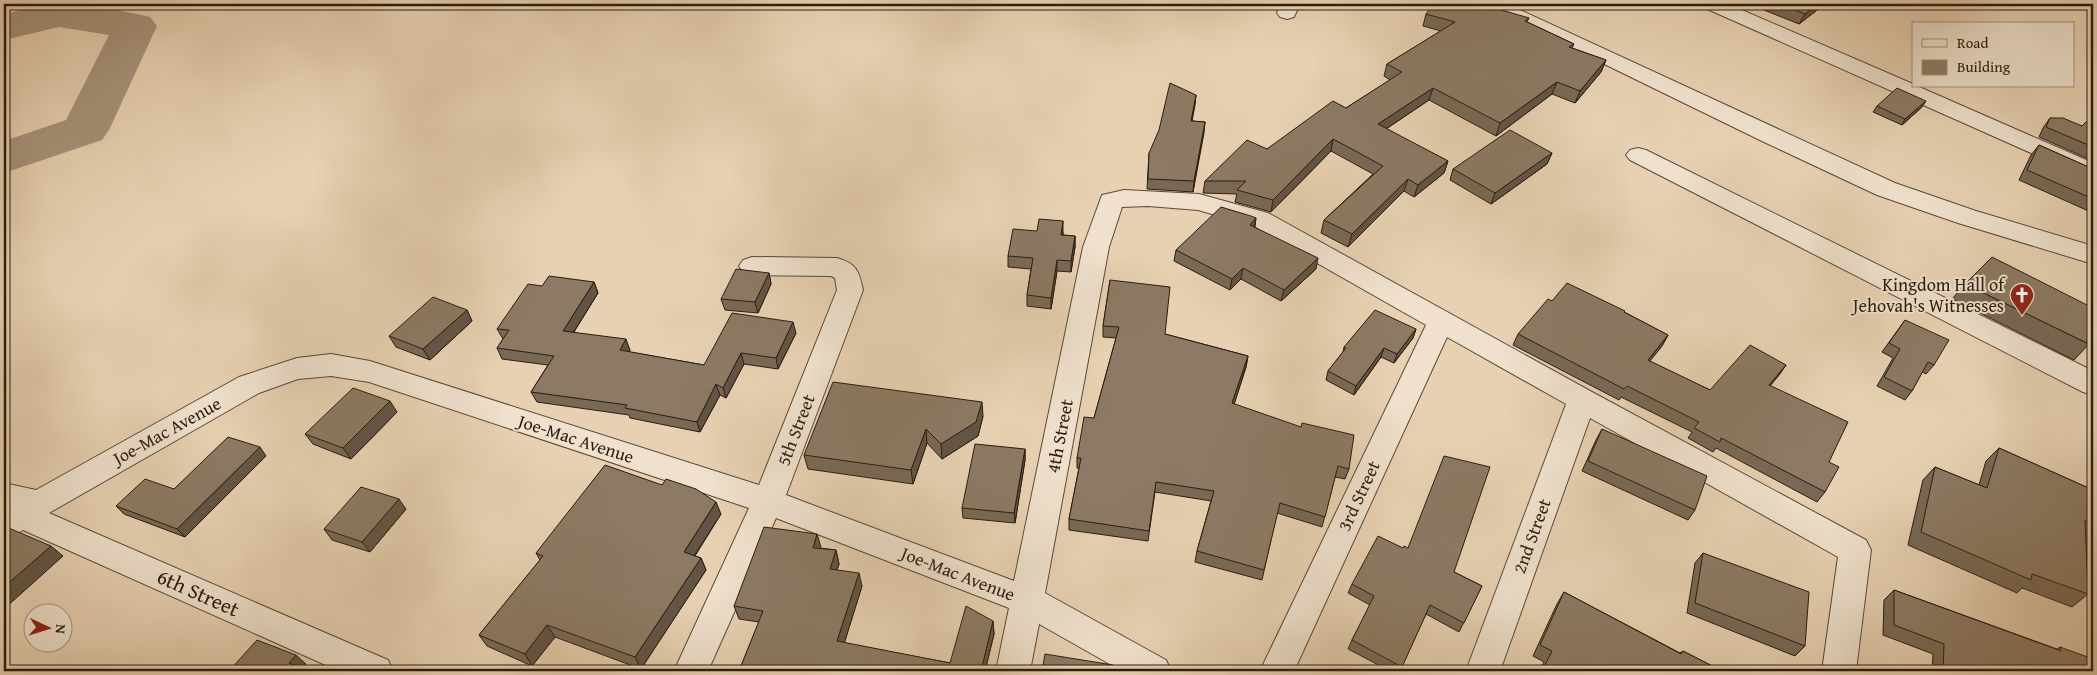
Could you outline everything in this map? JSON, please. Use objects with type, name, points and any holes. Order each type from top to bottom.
[{"type":"street","points":[[1491,4],[1606,56],[1772,137],[1886,189],[1967,217],[2093,255]]},
{"type":"street","points":[[1712,4],[2093,172]]},
{"type":"street","points":[[1638,155],[2093,384]]},
{"type":"street","name":"4th Street","points":[[1013,671],[1096,247],[1111,201],[1124,198],[1148,198],[1199,202],[1259,219],[1441,321]]},
{"type":"street","name":"5th Street","points":[[691,671],[768,502],[850,290],[847,274],[837,267],[752,266]]},
{"type":"street","points":[[1441,321],[1855,550],[1839,671]]},
{"type":"street","name":"3rd Street","points":[[1277,671],[1441,321]]},
{"type":"street","name":"Joe-Mac Avenue","points":[[16,510],[249,385],[297,370],[331,365],[370,372],[768,502],[1028,601],[1154,671]]},
{"type":"street","name":"2nd Street","points":[[1483,671],[1582,400]]},
{"type":"street","name":"6th Street","points":[[16,510],[376,671]]},
{"type":"building","points":[[1434,4],[1481,4],[1529,18],[1525,21],[1574,44],[1569,47],[1606,60],[1580,91],[1557,82],[1500,123],[1433,88],[1378,124],[1448,161],[1418,185],[1408,179],[1352,234],[1324,220],[1383,166],[1333,139],[1273,200],[1237,190],[1246,181],[1205,181],[1247,140],[1267,149],[1333,101],[1346,108],[1402,72],[1387,64],[1455,22],[1426,14]]},
{"type":"building","points":[[1780,4],[1818,4],[1805,14]]},
{"type":"building","points":[[1170,83],[1196,95],[1191,121],[1205,122],[1194,181],[1148,179],[1149,153],[1159,130]]},
{"type":"building","points":[[1897,88],[1926,101],[1905,119],[1877,106]]},
{"type":"building","points":[[2093,115],[2093,147],[2046,127],[2050,118],[2063,118],[2082,126]]},
{"type":"building","points":[[1510,130],[1552,153],[1495,193],[1453,169]]},
{"type":"building","points":[[2039,145],[2093,169],[2093,199],[2027,170]]},
{"type":"building","points":[[1221,207],[1256,218],[1250,225],[1318,258],[1284,290],[1243,268],[1232,279],[1176,250]]},
{"type":"building","points":[[1039,219],[1063,221],[1061,235],[1075,236],[1071,261],[1057,260],[1051,298],[1027,295],[1033,258],[1008,256],[1013,229],[1037,231]]},
{"type":"building","points":[[1992,257],[2093,308],[2093,340],[2089,344],[1965,284]]},
{"type":"building","points":[[736,269],[769,273],[755,302],[721,299]]},
{"type":"building","points":[[549,276],[594,282],[563,331],[626,339],[620,350],[704,365],[732,313],[793,322],[776,358],[741,353],[723,388],[716,384],[697,422],[625,408],[627,405],[531,392],[554,356],[497,348],[509,330],[497,329],[528,284],[542,286]]},
{"type":"building","points":[[1110,280],[1170,287],[1165,334],[1248,356],[1232,403],[1301,427],[1302,423],[1354,435],[1349,469],[1338,466],[1325,517],[1280,503],[1264,570],[1197,551],[1214,491],[1156,482],[1149,531],[1069,519],[1081,458],[1077,458],[1084,417],[1094,418],[1119,327],[1103,326]]},
{"type":"building","points":[[1567,283],[1625,311],[1668,335],[1648,360],[1710,390],[1750,345],[1786,365],[1769,385],[1848,422],[1829,462],[1839,467],[1825,492],[1721,438],[1720,442],[1694,428],[1699,422],[1627,386],[1624,389],[1518,334],[1548,299],[1552,301]]},
{"type":"building","points":[[433,297],[467,310],[423,349],[389,336]]},
{"type":"building","points":[[1375,310],[1416,329],[1397,354],[1384,348],[1356,386],[1328,371],[1346,348],[1344,347]]},
{"type":"building","points":[[1905,320],[1949,340],[1934,365],[1928,362],[1912,391],[1884,377],[1900,349],[1889,343]]},
{"type":"building","points":[[833,382],[982,402],[976,422],[941,444],[926,429],[911,470],[804,455]]},
{"type":"building","points":[[353,388],[390,401],[343,448],[305,434]]},
{"type":"building","points":[[1602,429],[1707,476],[1695,510],[1588,461]]},
{"type":"building","points":[[228,437],[260,447],[177,529],[116,506],[145,479],[174,489]]},
{"type":"building","points":[[975,444],[1025,449],[1014,513],[962,508]]},
{"type":"building","points":[[1999,448],[2093,490],[2093,524],[2085,520],[2088,594],[2032,574],[2031,580],[1921,532],[1935,467],[1987,488]]},
{"type":"building","points":[[1444,456],[1490,467],[1454,572],[1482,586],[1464,623],[1430,605],[1402,667],[1352,640],[1374,596],[1352,584],[1378,536],[1403,548],[1404,546],[1408,548]]},
{"type":"building","points":[[605,465],[662,485],[666,479],[696,489],[716,502],[684,552],[701,558],[635,657],[547,625],[525,654],[479,635],[543,556],[536,553]]},
{"type":"building","points":[[361,487],[399,499],[362,542],[324,529]]},
{"type":"building","points":[[4,526],[51,546],[4,587]]},
{"type":"building","points":[[764,527],[817,534],[813,548],[836,550],[830,569],[859,573],[837,641],[950,663],[966,606],[993,621],[981,671],[739,671],[763,611],[734,606]]},
{"type":"building","points":[[1703,553],[1809,592],[1805,646],[1695,603]]},
{"type":"building","points":[[1894,590],[2061,651],[2060,647],[2093,659],[2093,671],[1943,671],[1944,644],[1894,625]]},
{"type":"building","points":[[1564,592],[1681,654],[1683,651],[1722,671],[1542,671],[1552,651],[1540,645]]},
{"type":"building","points":[[257,640],[296,655],[289,663],[309,671],[229,671]]},
{"type":"building","points":[[1045,654],[1113,665],[1112,671],[1042,671]]},
{"type":"waterway","points":[[4,27],[59,14],[135,26],[85,130],[4,158]]},
{"type":"place","name":"Kingdom Hall of Jehovah's Witnesses","points":[[2022,316]]}]
